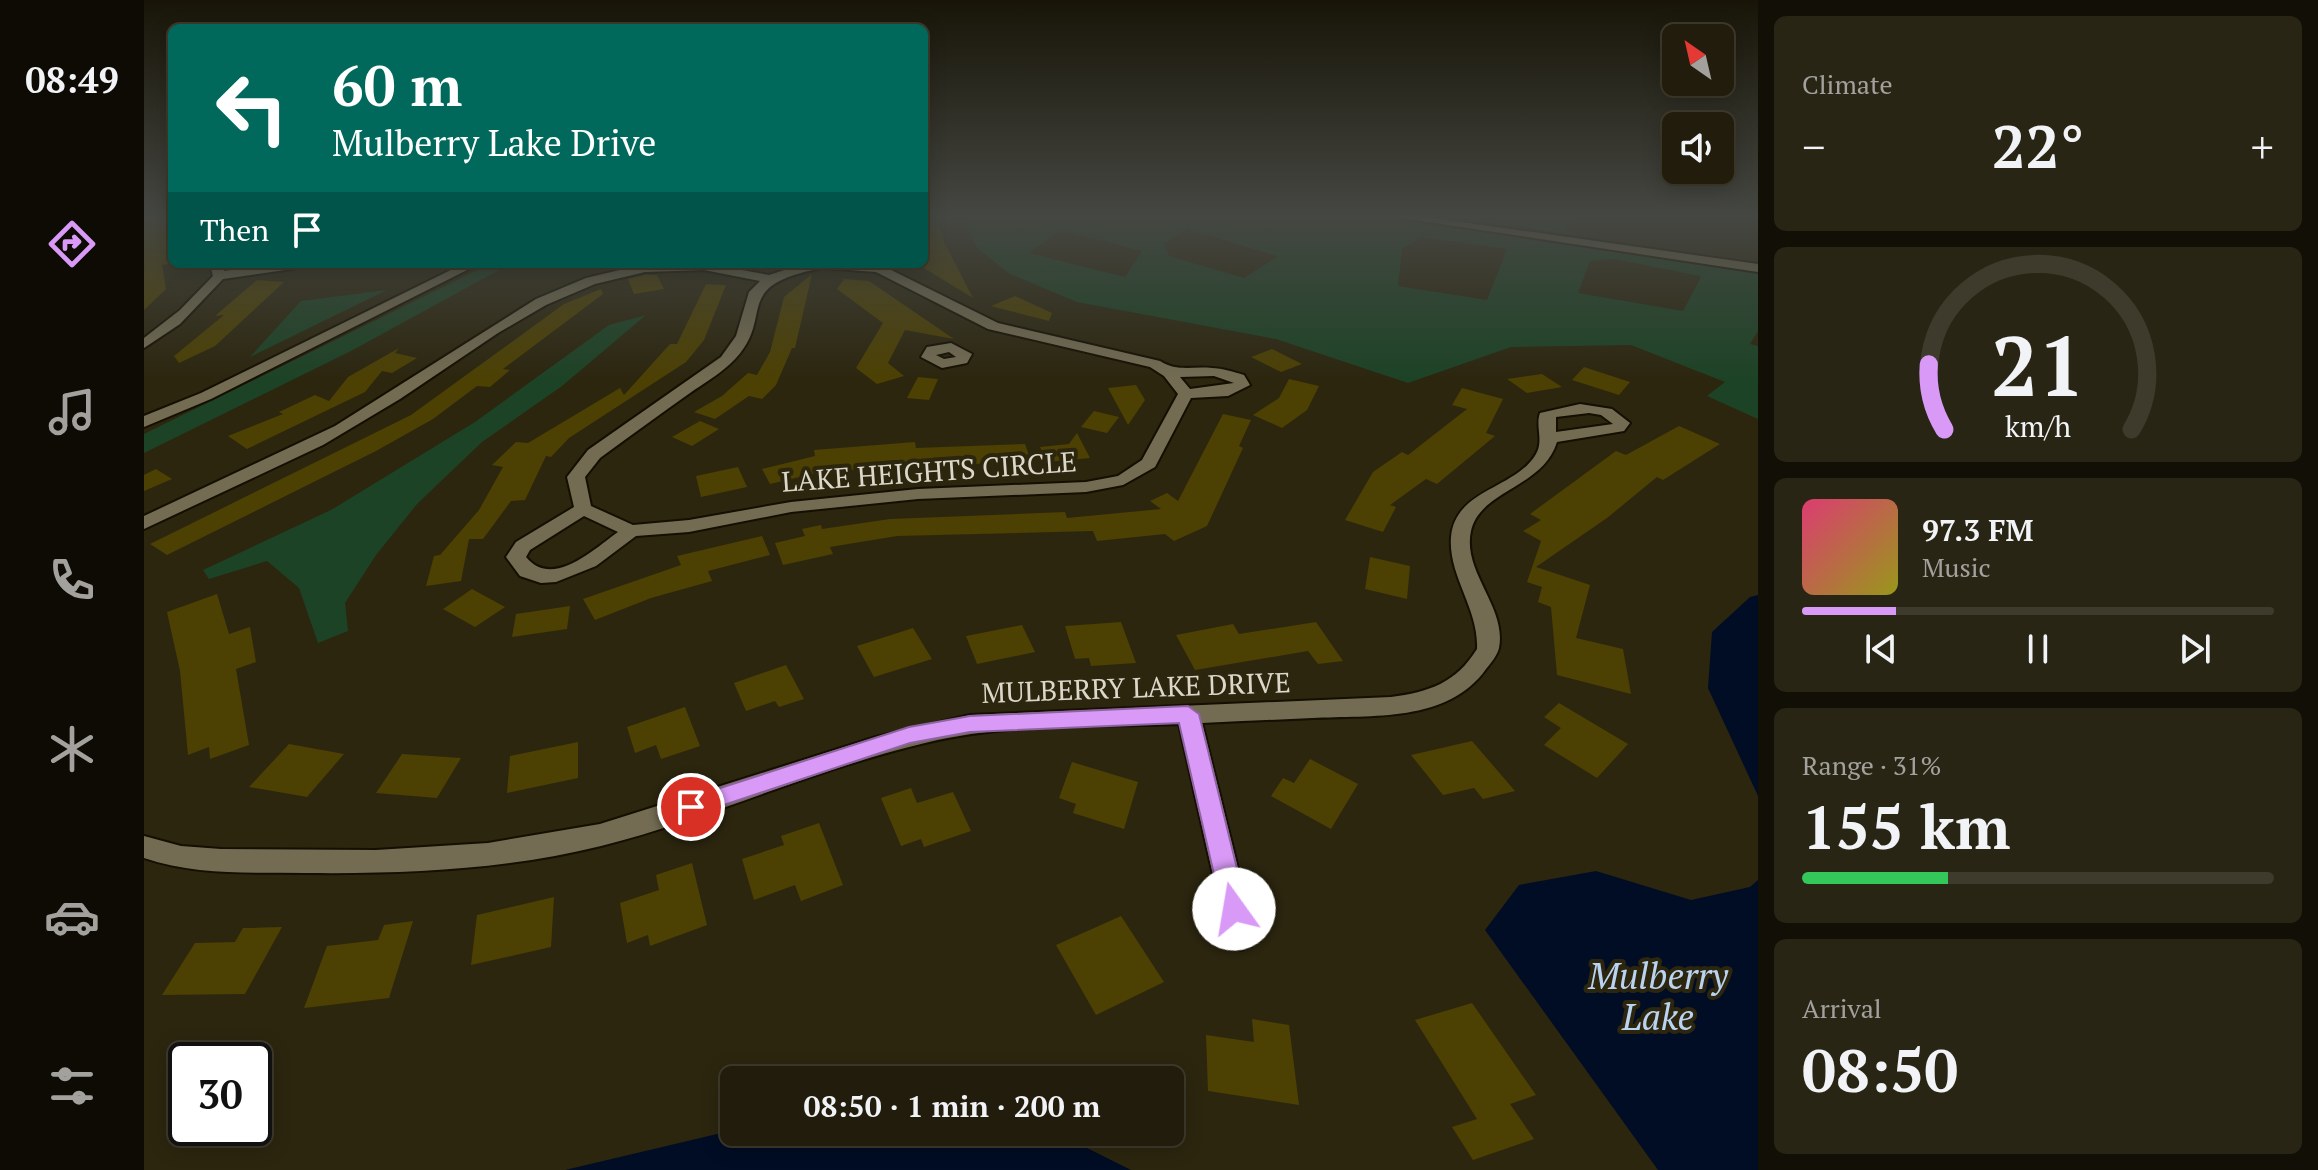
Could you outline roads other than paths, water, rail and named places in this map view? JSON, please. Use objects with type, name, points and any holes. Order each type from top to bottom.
[{"type":"street","points":[[144,344],[171,327],[217,270]]},
{"type":"street","points":[[144,422],[206,396],[462,270]]},
{"type":"street","points":[[144,523],[336,431],[403,393],[535,303],[581,282],[631,270]]},
{"type":"street","points":[[726,270],[770,279]]},
{"type":"street","points":[[631,531],[578,569],[559,576],[535,576],[521,567],[516,557],[523,546],[583,509],[576,477],[594,454],[726,360],[743,336],[755,292],[770,279],[793,270]]},
{"type":"street","points":[[887,270],[975,337],[1114,352],[1155,364],[1169,373],[1186,394],[1228,391],[1242,385],[1239,378],[1230,373],[1169,373]]},
{"type":"street","name":"LAKE HEIGHTS CIRCLE","points":[[583,509],[631,531],[689,526],[791,507],[904,495],[1086,487],[1123,480],[1149,463],[1186,394]]},
{"type":"street","name":"MULBERRY LAKE DRIVE","points":[[144,847],[160,854],[208,860],[414,862],[511,854],[602,834],[909,735],[970,724],[1391,706],[1440,699],[1471,678],[1488,647],[1482,609],[1463,560],[1459,534],[1466,515],[1537,464],[1549,438]]},
{"type":"street","points":[[1188,714],[1241,937]]},
{"type":"water","points":[[1758,595],[1758,796],[1708,688],[1712,632],[1750,597]]},
{"type":"water","name":"Mulberry Lake","points":[[1596,871],[1691,900],[1750,887],[1758,880],[1758,1170],[1658,1170],[1485,930],[1519,885]]},
{"type":"water","points":[[720,1133],[720,1146],[1083,1146],[1131,1170],[565,1170]]}]
